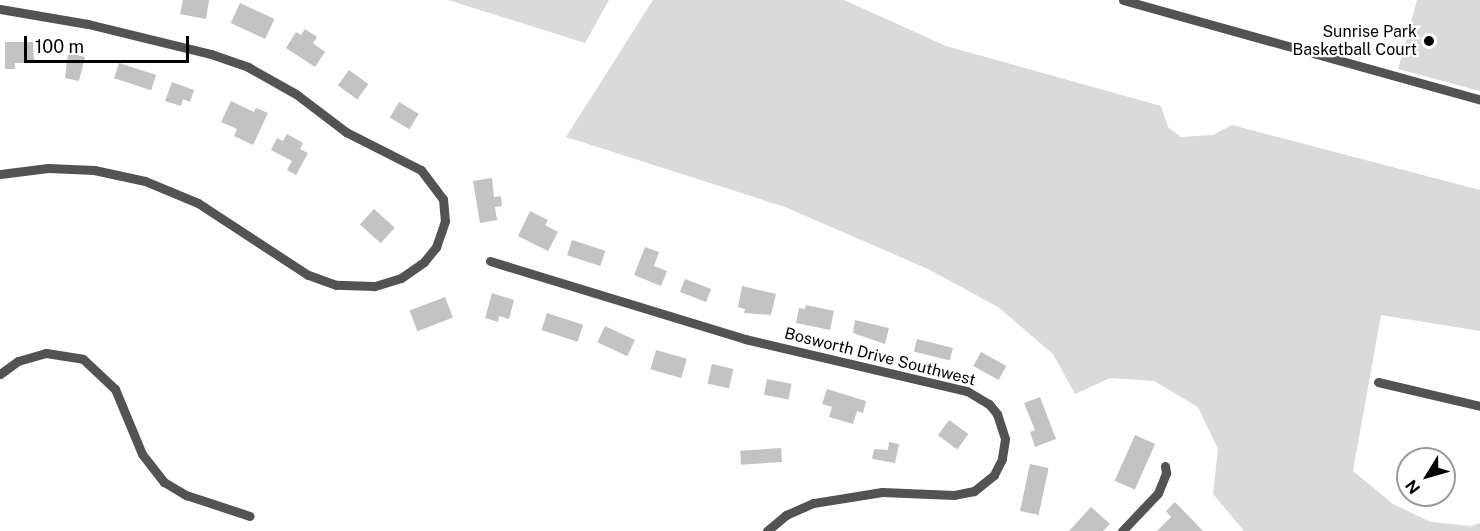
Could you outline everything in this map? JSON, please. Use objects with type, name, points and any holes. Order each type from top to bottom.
[{"type":"street","points":[[1123,0],[1480,100]]},
{"type":"street","points":[[0,9],[88,24],[211,54],[248,67],[296,94],[345,132],[421,170],[437,186],[443,199],[445,221],[436,247],[424,262],[401,278],[374,286],[336,285],[308,275],[198,203],[145,181],[94,170],[48,168],[0,174]]},
{"type":"street","name":"Bosworth Drive Southwest","points":[[490,261],[745,339],[967,391],[989,404],[997,414],[1005,438],[1002,459],[994,475],[974,491],[954,495],[882,492],[813,503],[786,515],[767,531]]},
{"type":"street","points":[[0,374],[18,361],[46,353],[83,360],[115,389],[142,454],[164,482],[186,495],[250,516]]},
{"type":"street","points":[[1378,382],[1480,406]]},
{"type":"street","points":[[1122,531],[1158,493],[1166,473],[1165,466]]},
{"type":"shaded area","points":[[448,0],[609,0],[585,43]]},
{"type":"shaded area","points":[[653,0],[844,0],[946,46],[1161,106],[1168,127],[1181,137],[1213,135],[1232,125],[1480,190],[1480,331],[1381,315],[1353,471],[1396,507],[1431,522],[1471,526],[1480,523],[1480,531],[1244,531],[1213,494],[1218,449],[1198,407],[1154,381],[1110,378],[1075,394],[1053,354],[998,307],[928,269],[785,207],[566,137]]},
{"type":"shaded area","points":[[1417,0],[1480,0],[1480,91],[1398,69]]},
{"type":"building","points":[[183,0],[209,0],[206,19],[180,14]]},
{"type":"building","points":[[240,3],[274,19],[265,39],[231,23]]},
{"type":"building","points":[[305,29],[317,37],[313,43],[325,52],[315,67],[286,48],[296,32],[301,35]]},
{"type":"building","points":[[5,42],[33,42],[34,63],[15,63],[15,69],[5,69]]},
{"type":"building","points":[[68,53],[85,57],[79,81],[65,78]]},
{"type":"building","points":[[119,63],[156,75],[151,90],[114,78]]},
{"type":"building","points":[[349,70],[368,84],[357,99],[338,85]]},
{"type":"building","points":[[172,82],[194,90],[190,102],[183,99],[181,106],[165,101]]},
{"type":"building","points":[[231,101],[254,112],[256,108],[268,113],[253,145],[234,136],[237,129],[221,122]]},
{"type":"building","points":[[399,102],[419,114],[409,129],[390,117]]},
{"type":"building","points":[[287,134],[303,143],[300,149],[308,153],[296,175],[287,170],[292,161],[271,150],[277,138],[283,141]]},
{"type":"building","points":[[492,178],[494,197],[501,196],[502,206],[495,207],[497,220],[480,223],[473,181]]},
{"type":"building","points":[[374,209],[395,228],[381,243],[360,225]]},
{"type":"building","points":[[530,211],[548,220],[545,225],[558,232],[548,251],[518,236]]},
{"type":"building","points":[[572,240],[605,251],[600,266],[567,255]]},
{"type":"building","points":[[645,247],[659,252],[654,266],[667,271],[661,286],[634,275]]},
{"type":"building","points":[[685,279],[711,289],[706,302],[680,292]]},
{"type":"building","points":[[742,286],[776,294],[771,315],[744,313],[745,309],[738,307]]},
{"type":"building","points":[[492,293],[514,300],[509,319],[499,316],[498,322],[485,318]]},
{"type":"building","points":[[445,297],[453,318],[417,331],[410,311]]},
{"type":"building","points":[[806,305],[834,311],[830,330],[796,323],[799,308],[805,309]]},
{"type":"building","points":[[547,313],[583,325],[578,342],[541,330]]},
{"type":"building","points":[[855,320],[889,328],[885,344],[853,333]]},
{"type":"building","points":[[605,326],[635,340],[627,356],[597,342]]},
{"type":"building","points":[[917,339],[953,348],[950,361],[914,352]]},
{"type":"building","points":[[656,350],[687,359],[681,378],[650,369]]},
{"type":"building","points":[[981,352],[1006,366],[999,380],[973,366]]},
{"type":"building","points":[[712,364],[733,369],[729,388],[708,383]]},
{"type":"building","points":[[767,379],[792,384],[788,399],[764,395]]},
{"type":"building","points":[[827,389],[866,401],[863,413],[857,411],[853,424],[829,417],[832,407],[822,404]]},
{"type":"building","points":[[1040,397],[1056,439],[1035,447],[1030,432],[1035,430],[1024,403]]},
{"type":"building","points":[[949,420],[968,434],[957,449],[938,435]]},
{"type":"building","points":[[1135,435],[1155,444],[1135,490],[1115,481]]},
{"type":"building","points":[[889,442],[899,444],[895,463],[872,459],[874,449],[888,450]]},
{"type":"building","points":[[781,448],[782,462],[741,465],[740,451]]},
{"type":"building","points":[[1030,464],[1049,468],[1039,515],[1020,511]]},
{"type":"building","points":[[1175,502],[1203,531],[1157,531],[1171,517],[1166,511]]},
{"type":"building","points":[[1091,507],[1110,524],[1103,531],[1069,531]]},
{"type":"place","name":"Sunrise Park Basketball Court","points":[[1429,41]]}]
